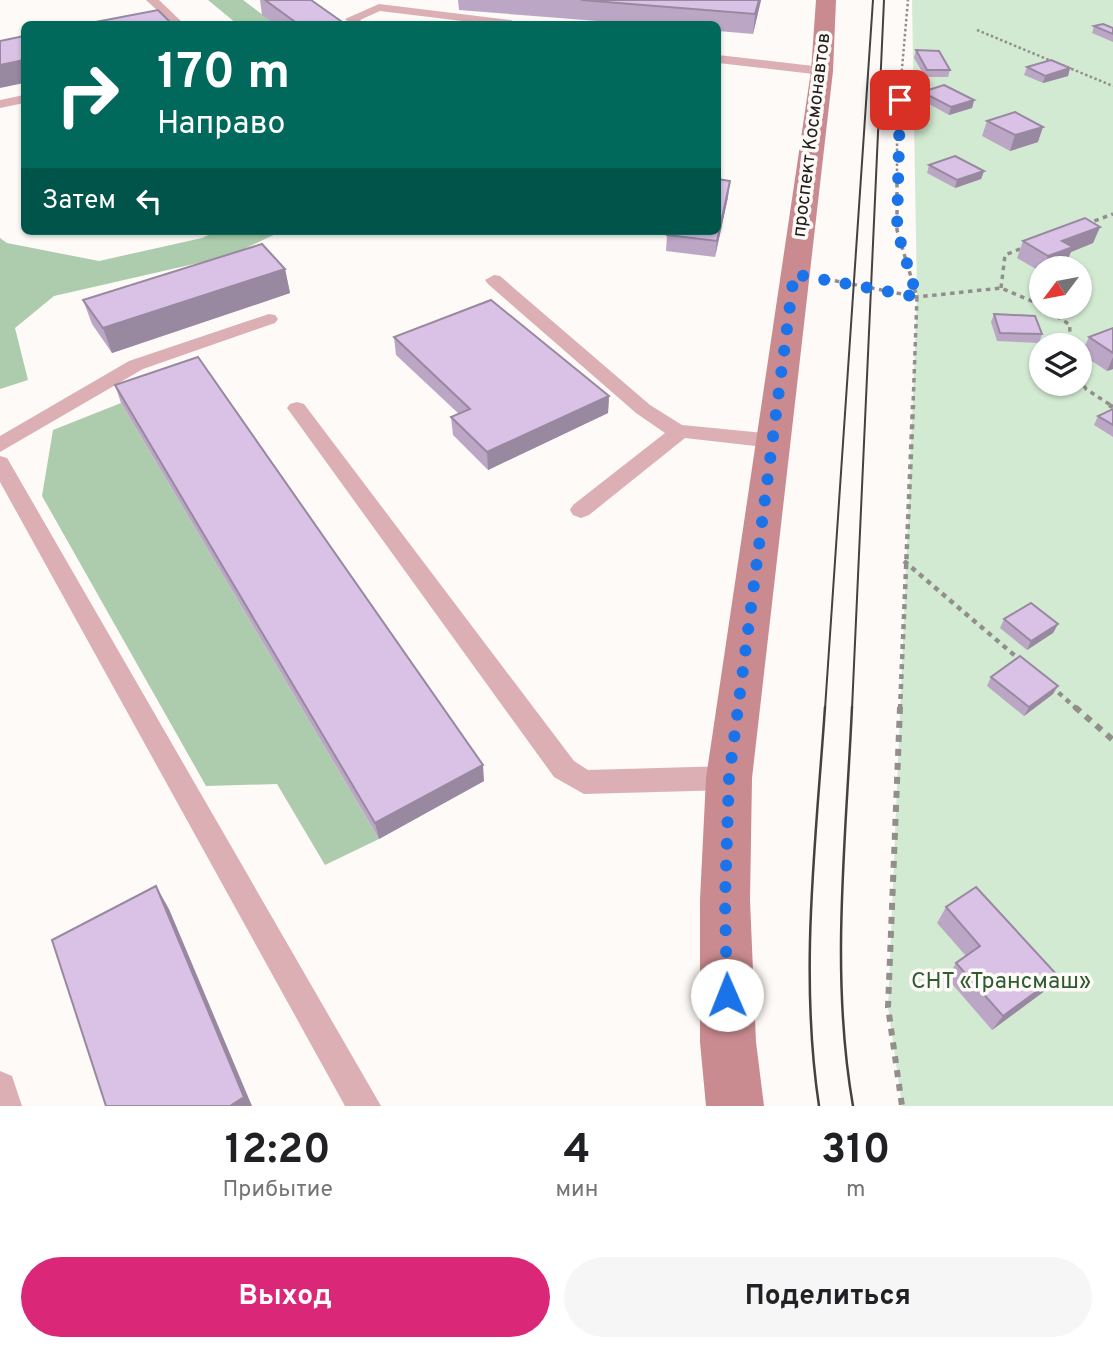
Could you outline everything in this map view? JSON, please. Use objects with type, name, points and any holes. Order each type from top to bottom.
[{"type":"main road","name":"проспект Космонавтов","points":[[735,1106],[728,1042],[726,926],[729,778],[821,75],[827,17],[826,0]]},
{"type":"lane","points":[[152,0],[175,21]]},
{"type":"lane","points":[[354,21],[351,19],[379,7],[488,21]]},
{"type":"lane","points":[[721,59],[821,75]]},
{"type":"lane","points":[[727,75],[821,75]]},
{"type":"lane","points":[[0,104],[21,100]]},
{"type":"lane","points":[[495,280],[656,419],[681,431],[773,442]]},
{"type":"lane","points":[[0,445],[136,365],[269,319]]},
{"type":"lane","points":[[297,408],[564,769],[584,782],[729,778]]},
{"type":"lane","points":[[581,510],[681,431]]},
{"type":"lane","points":[[0,463],[364,1106]]},
{"type":"lane","points":[[0,1088],[5,1106]]},
{"type":"path","points":[[902,1106],[888,1007],[904,561],[917,297],[897,230],[897,125],[908,0]]},
{"type":"path","points":[[978,30],[1113,86]]},
{"type":"path","points":[[1075,228],[1112,215]]},
{"type":"path","points":[[1001,288],[1005,255],[1028,246]]},
{"type":"path","points":[[794,274],[917,297],[1001,288],[1029,300]]},
{"type":"path","points":[[1060,319],[1070,326],[1070,333]]},
{"type":"path","points":[[1092,393],[1113,407]]},
{"type":"path","points":[[904,561],[1029,668]]},
{"type":"path","points":[[1040,677],[1113,740]]},
{"type":"green space","points":[[208,0],[243,0],[271,21],[233,21]]},
{"type":"green space","name":"СНТ «Трансмаш»","points":[[912,0],[1113,0],[1113,1106],[902,1106],[888,1007],[917,297]]},
{"type":"green space","points":[[208,235],[274,235],[229,256],[54,296],[15,328],[28,380],[0,389],[0,238],[7,243],[99,261]]},
{"type":"green space","points":[[121,403],[379,839],[325,865],[277,784],[206,786],[42,496],[53,430]]},
{"type":"building","points":[[265,0],[311,0],[341,21],[294,21]]},
{"type":"building","points":[[581,0],[759,0],[755,14]]},
{"type":"building","points":[[158,10],[169,21],[101,21]]},
{"type":"building","points":[[1103,24],[1113,28],[1113,34],[1094,26]]},
{"type":"building","points":[[21,37],[21,61],[0,65],[0,41]]},
{"type":"building","points":[[916,50],[939,51],[950,70],[927,70]]},
{"type":"building","points":[[1051,60],[1070,68],[1045,76],[1027,67]]},
{"type":"building","points":[[944,85],[974,100],[951,107],[922,92]]},
{"type":"building","points":[[1015,112],[1043,127],[1015,135],[987,121]]},
{"type":"building","points":[[955,156],[984,171],[957,180],[929,165]]},
{"type":"building","points":[[721,180],[730,181],[721,223]]},
{"type":"building","points":[[1085,218],[1100,227],[1062,241],[1073,247],[1048,256],[1023,241]]},
{"type":"building","points":[[667,235],[718,235],[717,241]]},
{"type":"building","points":[[262,244],[285,269],[103,328],[83,300]]},
{"type":"building","points":[[491,300],[609,396],[487,452],[451,417],[470,409],[394,337]]},
{"type":"building","points":[[994,314],[1029,316],[1029,319],[1036,319],[1042,333],[1029,334],[1000,333]]},
{"type":"building","points":[[1113,328],[1113,353],[1092,339],[1092,336]]},
{"type":"building","points":[[198,357],[483,765],[375,823],[115,385]]},
{"type":"building","points":[[1113,409],[1113,425],[1098,416]]},
{"type":"building","points":[[1031,603],[1058,624],[1031,641],[1004,619]]},
{"type":"building","points":[[1020,656],[1058,686],[1029,707],[991,677]]},
{"type":"building","points":[[156,886],[244,1097],[230,1106],[106,1106],[52,940]]},
{"type":"building","points":[[976,887],[1058,976],[1003,1016],[956,963],[980,946],[946,907]]},
{"type":"tram line","points":[[825,709],[873,0]]},
{"type":"tram line","points":[[852,709],[884,0]]},
{"type":"tram line","points":[[819,1106],[813,1056],[810,956],[825,707]]},
{"type":"tram line","points":[[852,707],[841,957],[846,1057],[853,1106]]},
{"type":"route","points":[[727,995],[725,900],[729,778],[794,274],[871,286],[917,297],[897,230],[897,125],[900,100]]}]
